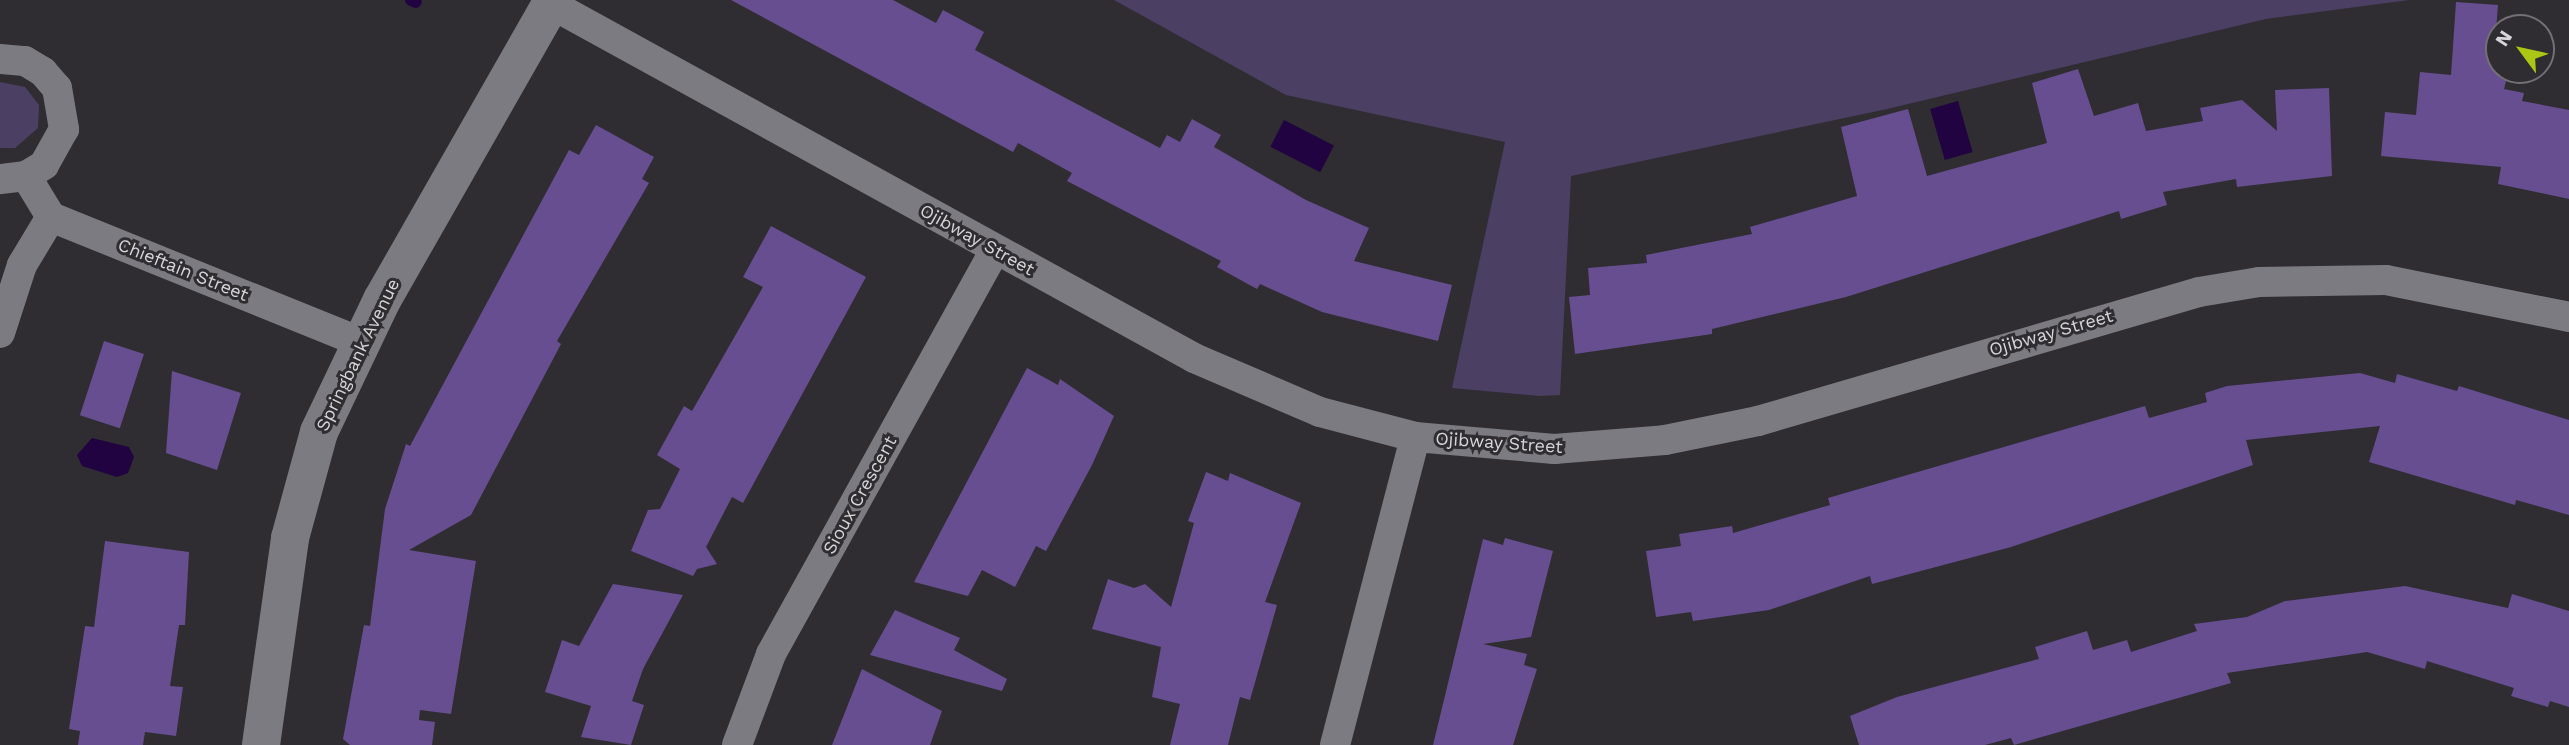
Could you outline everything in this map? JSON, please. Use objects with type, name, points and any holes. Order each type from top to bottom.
[{"type":"main road","name":"Springbank Avenue","points":[[261,745],[297,506],[320,432],[360,342],[552,2]]},
{"type":"street","name":"Ojibway Street","points":[[552,2],[995,250],[1264,392],[1415,437],[1554,449],[1665,440],[1758,421],[2199,292],[2259,282],[2376,278],[2569,317]]},
{"type":"street","points":[[0,59],[25,61],[43,72],[64,108],[58,149],[13,177],[51,217],[22,265],[0,333]]},
{"type":"street","name":"Chieftain Street","points":[[51,217],[360,342]]},
{"type":"street","name":"Sioux Crescent","points":[[737,745],[771,654],[995,250]]},
{"type":"street","points":[[1335,745],[1415,437]]},
{"type":"shaded area","points":[[1114,0],[2409,0],[2266,19],[1887,109],[1571,176],[1560,395],[1539,396],[1452,388],[1505,142],[1286,95]]},
{"type":"shaded area","points":[[0,82],[25,87],[39,105],[38,128],[15,148],[0,148]]},
{"type":"shaded area","points":[[1958,101],[1973,152],[1945,160],[1930,109]]},
{"type":"shaded area","points":[[1284,120],[1334,145],[1320,172],[1270,147]]},
{"type":"shaded area","points":[[92,438],[129,447],[134,457],[128,473],[117,477],[82,466],[77,455]]},
{"type":"building","points":[[731,0],[893,0],[936,23],[943,10],[984,32],[975,50],[1160,148],[1167,135],[1180,142],[1192,119],[1221,135],[1214,147],[1306,200],[1369,228],[1354,261],[1452,285],[1438,341],[1322,312],[1260,284],[1257,289],[1217,267],[1221,261],[1067,181],[1072,173],[1018,143],[1013,152]]},
{"type":"building","points":[[2456,2],[2498,5],[2497,14],[2485,14],[2485,84],[2505,84],[2504,89],[2524,93],[2522,101],[2569,110],[2569,199],[2498,184],[2501,167],[2381,156],[2385,112],[2416,115],[2420,72],[2451,75]]},
{"type":"building","points":[[2078,69],[2094,116],[2138,103],[2146,131],[2203,121],[2200,108],[2242,100],[2277,131],[2275,90],[2329,88],[2332,176],[2237,187],[2236,179],[2163,192],[2167,205],[2121,219],[2119,211],[1846,297],[1712,329],[1712,334],[1575,354],[1569,297],[1590,295],[1588,268],[1647,263],[1646,255],[1752,234],[1750,227],[1857,196],[1841,127],[1908,109],[1927,176],[2047,143],[2032,83]]},
{"type":"building","points":[[596,125],[654,157],[642,179],[649,183],[557,341],[561,344],[471,515],[409,550],[476,561],[451,714],[420,710],[419,720],[435,722],[432,745],[350,745],[343,739],[364,625],[370,626],[385,509],[406,444],[410,446],[569,150],[579,155]]},
{"type":"building","points":[[771,226],[866,277],[743,503],[732,497],[706,547],[717,564],[697,569],[693,576],[631,551],[648,510],[660,509],[680,469],[657,455],[684,406],[692,411],[763,287],[743,277]]},
{"type":"building","points":[[104,341],[144,354],[120,428],[80,415]]},
{"type":"building","points":[[1027,368],[1058,385],[1060,379],[1114,416],[1092,465],[1046,551],[1036,546],[1015,587],[982,570],[968,596],[914,582]]},
{"type":"building","points":[[172,371],[241,393],[217,470],[166,453]]},
{"type":"building","points":[[2360,373],[2395,383],[2397,374],[2457,391],[2459,386],[2569,420],[2569,515],[2516,500],[2515,505],[2369,462],[2380,426],[2246,440],[2253,465],[2011,547],[1872,584],[1870,576],[1769,610],[1693,621],[1691,612],[1656,617],[1646,551],[1681,546],[1679,534],[1732,526],[1733,533],[1830,505],[1828,498],[2145,406],[2149,418],[2207,402],[2205,393],[2227,386]]},
{"type":"building","points":[[1206,472],[1228,481],[1230,473],[1301,503],[1265,602],[1277,605],[1250,700],[1240,697],[1228,745],[1170,745],[1180,704],[1152,697],[1161,647],[1092,629],[1108,579],[1134,588],[1145,584],[1171,607],[1194,523],[1188,521]]},
{"type":"building","points":[[1505,538],[1553,551],[1531,637],[1483,644],[1527,654],[1524,665],[1537,669],[1513,745],[1433,745],[1483,539],[1503,545]]},
{"type":"building","points":[[105,541],[189,552],[185,625],[179,625],[170,686],[183,687],[176,736],[145,732],[143,745],[78,745],[80,731],[69,729],[85,626],[94,627]]},
{"type":"building","points":[[613,584],[683,595],[643,669],[632,701],[644,705],[631,745],[581,737],[591,706],[545,692],[562,640],[579,646]]},
{"type":"building","points":[[2405,586],[2508,608],[2512,594],[2569,611],[2569,707],[2550,701],[2548,707],[2511,696],[2514,688],[2427,661],[2425,669],[2367,652],[2227,673],[2231,683],[2014,745],[2011,738],[1985,745],[1859,745],[1850,716],[1897,697],[2039,659],[2035,647],[2087,631],[2093,650],[2127,640],[2131,652],[2197,631],[2194,624],[2247,617],[2285,601]]},
{"type":"building","points":[[895,610],[960,638],[954,650],[1007,679],[1002,691],[870,655]]},
{"type":"building","points":[[862,669],[942,711],[930,745],[832,745]]},
{"type":"waterway","points":[[411,0],[416,2]]}]
